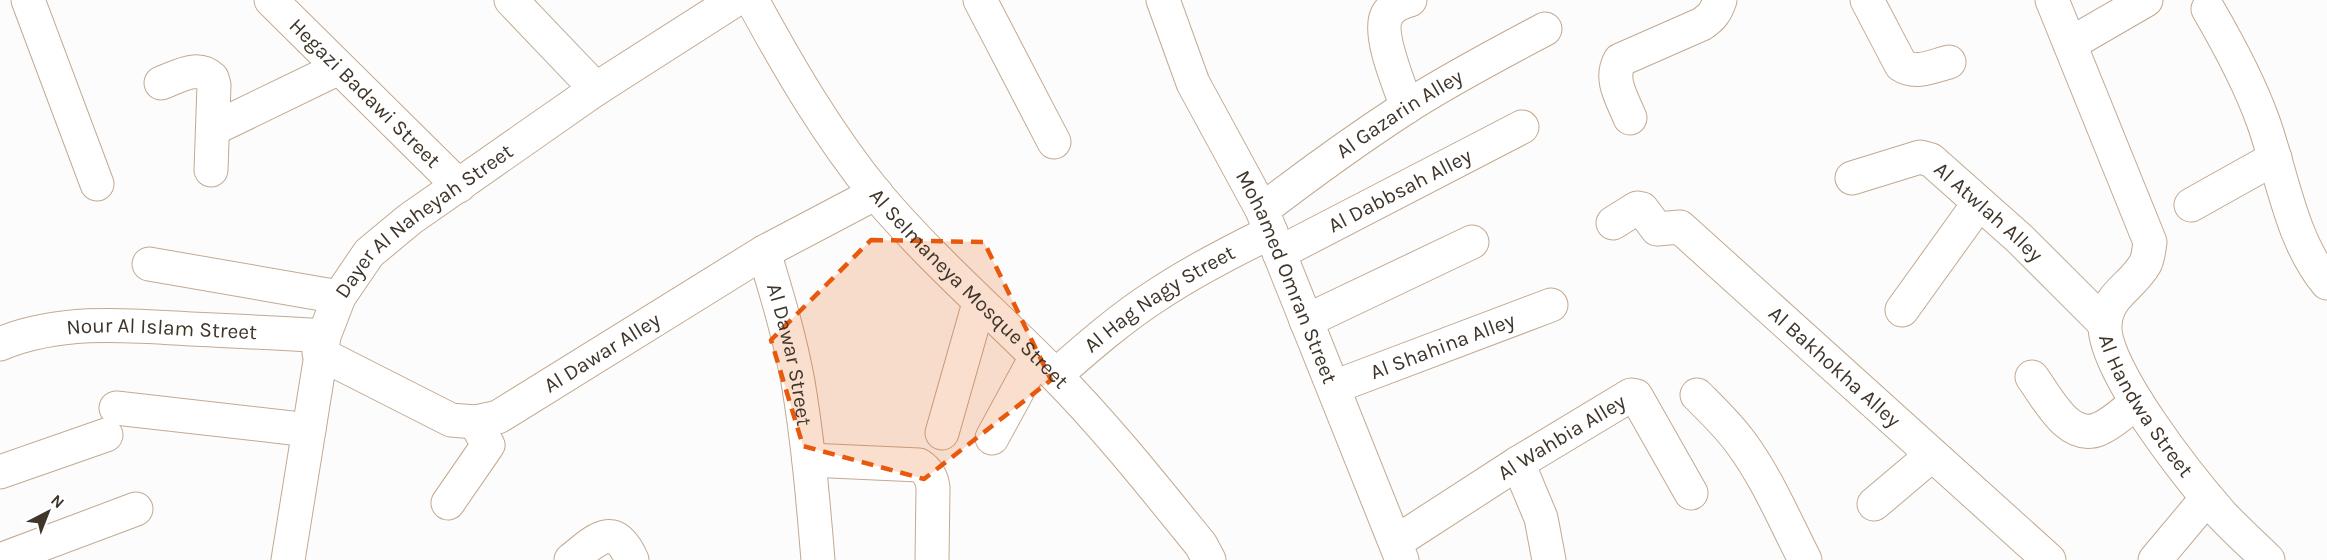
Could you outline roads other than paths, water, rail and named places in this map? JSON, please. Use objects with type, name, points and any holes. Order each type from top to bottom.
[{"type":"street","points":[[28,0],[97,184]]},
{"type":"street","name":"Hegazi Badawi Street","points":[[271,0],[459,186]]},
{"type":"street","points":[[511,0],[596,89]]},
{"type":"street","name":"Dayer Al Naheyah Street","points":[[288,560],[322,344],[339,297],[369,253],[410,219],[596,89],[735,0]]},
{"type":"street","name":"Al Selmaneya Mosque Street","points":[[752,0],[785,62],[828,129],[876,193],[926,250],[1046,366],[1130,456],[1201,545],[1209,560]]},
{"type":"street","points":[[980,0],[1054,142]]},
{"type":"street","name":"Mohamed Omran Street","points":[[1163,0],[1192,83],[1271,231],[1399,551]]},
{"type":"street","points":[[1630,118],[1616,81],[1615,70],[1620,60],[1702,24],[1717,10],[1720,0]]},
{"type":"street","points":[[1867,0],[1901,65],[1908,70],[1917,70],[1949,62]]},
{"type":"street","name":"Al Handwa Street","points":[[2052,0],[2150,242],[2145,264],[2113,298],[2105,324],[2108,344],[2114,360],[2137,402],[2207,498],[2268,560]]},
{"type":"street","points":[[2070,44],[2146,0]]},
{"type":"street","points":[[1401,1],[1386,16],[1383,33],[1407,107]]},
{"type":"street","points":[[2208,9],[2247,81],[2304,248],[2316,270],[2327,283]]},
{"type":"street","name":"Al Gazarin Alley","points":[[1271,231],[1332,156],[1475,66],[1545,29]]},
{"type":"street","points":[[213,129],[339,68]]},
{"type":"street","points":[[161,83],[194,70],[207,73],[212,78],[214,85],[211,170]]},
{"type":"street","name":"Al Dabbsah Alley","points":[[1271,231],[1522,127]]},
{"type":"street","name":"Al Atwlah Alley","points":[[1852,178],[1920,157],[1926,158],[1979,202],[2055,272],[2105,324]]},
{"type":"street","points":[[2191,205],[2275,158]]},
{"type":"street","name":"Al Dawar Alley","points":[[322,344],[451,420],[475,422],[498,417],[764,252],[876,193]]},
{"type":"street","points":[[1902,310],[1979,202]]},
{"type":"street","name":"Al Bakhokha Alley","points":[[1613,223],[1637,208],[1642,209],[1657,229],[1680,227],[2049,560]]},
{"type":"street","name":"Al Hag Nagy Street","points":[[1046,366],[1104,333],[1157,295],[1212,261],[1271,231]]},
{"type":"street","points":[[1306,321],[1472,242]]},
{"type":"street","name":"Al Dawar Street","points":[[764,252],[783,316],[797,380],[809,460],[818,560]]},
{"type":"street","points":[[149,264],[339,297]]},
{"type":"street","points":[[942,433],[979,303]]},
{"type":"street","name":"Al Shahina Alley","points":[[1334,387],[1551,305]]},
{"type":"street","name":"Nour Al Islam Street","points":[[0,344],[43,332],[83,326],[123,325],[322,344]]},
{"type":"street","points":[[992,438],[1046,366]]},
{"type":"street","points":[[2032,377],[2067,424],[2077,430],[2089,432],[2101,429],[2137,402]]},
{"type":"street","name":"Al Wahbia Alley","points":[[1399,551],[1518,463],[1631,395],[1636,396],[1691,493]]},
{"type":"street","points":[[1697,395],[1720,417],[1758,468],[1804,560]]},
{"type":"street","points":[[0,472],[111,421],[309,430]]},
{"type":"street","points":[[448,503],[487,447],[487,441],[475,422]]},
{"type":"street","points":[[1874,504],[1932,455]]},
{"type":"street","points":[[809,460],[919,465],[927,470],[932,478],[933,488],[932,560]]},
{"type":"street","points":[[1518,463],[1541,518],[1549,560]]},
{"type":"street","points":[[2155,560],[2207,498]]},
{"type":"street","points":[[0,560],[136,509]]},
{"type":"street","points":[[571,560],[604,536],[614,536],[621,541],[632,560]]}]
